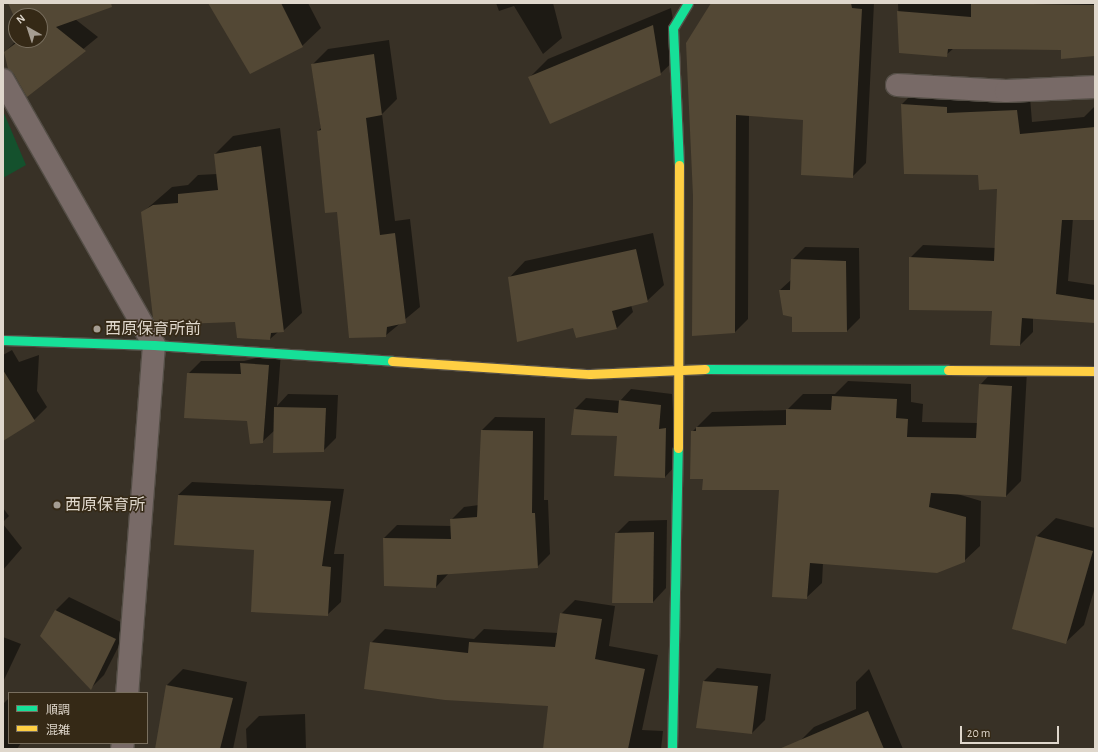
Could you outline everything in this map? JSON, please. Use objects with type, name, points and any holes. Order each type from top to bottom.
[{"type":"street","points":[[672,749],[680,369],[679,158],[673,28],[688,3]]},
{"type":"street","points":[[3,80],[154,345],[127,692]]},
{"type":"street","points":[[897,85],[1006,91],[1095,87]]},
{"type":"street","points":[[3,340],[154,345],[590,374],[680,369],[1095,371]]},
{"type":"green space","points":[[3,111],[26,165],[3,178]]},
{"type":"building","points":[[8,3],[111,3],[112,7],[56,27],[86,51],[27,97],[14,74],[8,69],[4,52],[9,48],[48,48],[48,8],[10,8]]},
{"type":"building","points":[[208,3],[281,3],[303,47],[250,74]]},
{"type":"building","points":[[711,3],[851,3],[852,8],[862,9],[853,178],[801,175],[803,120],[736,115],[735,333],[692,336],[693,196],[686,43]]},
{"type":"building","points":[[971,3],[1095,5],[1095,56],[1061,59],[1061,50],[948,49],[947,57],[899,53],[897,11],[971,17]]},
{"type":"building","points":[[653,25],[661,75],[550,124],[528,77]]},
{"type":"building","points":[[374,54],[382,115],[366,118],[380,235],[395,233],[406,323],[387,327],[386,337],[349,338],[337,212],[325,213],[317,131],[321,130],[311,64]]},
{"type":"building","points":[[901,104],[947,107],[947,113],[1017,110],[1020,134],[1095,127],[1095,220],[1062,220],[1056,294],[1095,300],[1095,323],[1022,318],[1020,346],[990,345],[992,311],[909,310],[909,257],[994,261],[997,189],[979,190],[978,175],[904,174]]},
{"type":"building","points":[[261,146],[284,332],[271,333],[270,340],[237,338],[235,322],[157,325],[153,318],[141,212],[153,205],[178,203],[178,194],[218,190],[214,154]]},
{"type":"building","points":[[636,249],[648,302],[612,311],[617,329],[576,338],[573,328],[517,342],[508,277]]},
{"type":"building","points":[[791,259],[846,261],[847,332],[792,332],[792,317],[783,315],[779,290],[790,290]]},
{"type":"building","points":[[240,363],[269,365],[263,443],[250,444],[247,421],[184,418],[187,373],[241,374]]},
{"type":"building","points":[[3,370],[35,421],[3,441]]},
{"type":"building","points":[[979,384],[1012,386],[1006,497],[931,493],[929,507],[966,517],[965,562],[937,573],[810,563],[807,599],[772,597],[779,490],[702,490],[703,479],[690,479],[691,431],[696,431],[696,427],[786,425],[786,409],[831,410],[832,396],[897,399],[896,418],[908,419],[907,437],[976,438]]},
{"type":"building","points":[[619,400],[661,405],[659,429],[666,428],[665,478],[614,476],[617,436],[571,435],[574,409],[618,413]]},
{"type":"building","points":[[274,407],[326,408],[324,452],[273,453]]},
{"type":"building","points":[[481,430],[533,431],[532,513],[535,513],[538,568],[437,575],[436,588],[384,586],[383,538],[451,539],[450,519],[477,517]]},
{"type":"building","points":[[178,495],[331,501],[322,566],[331,567],[328,616],[251,612],[254,550],[174,545]]},
{"type":"building","points":[[654,532],[653,603],[612,603],[615,533]]},
{"type":"building","points":[[1036,536],[1093,551],[1066,644],[1012,629]]},
{"type":"building","points":[[55,610],[116,639],[91,690],[40,636]]},
{"type":"building","points":[[560,613],[602,619],[595,659],[645,669],[628,749],[543,749],[548,706],[445,700],[364,689],[370,642],[468,653],[469,642],[555,647]]},
{"type":"building","points":[[703,681],[758,686],[752,734],[696,728]]},
{"type":"building","points":[[166,685],[233,698],[220,749],[155,749]]},
{"type":"building","points":[[868,711],[884,749],[779,749]]},
{"type":"traffic: fast","points":[[679,165],[673,28],[688,3]]},
{"type":"traffic: fast","points":[[3,340],[154,345],[392,361]]},
{"type":"traffic: fast","points":[[705,369],[948,370]]},
{"type":"traffic: fast","points":[[672,749],[678,448]]},
{"type":"traffic: slow","points":[[678,448],[679,165]]},
{"type":"traffic: slow","points":[[392,361],[590,374],[705,369]]},
{"type":"traffic: slow","points":[[948,370],[1095,371]]},
{"type":"place","name":"西原保育所前","points":[[97,329]]},
{"type":"place","name":"西原保育所","points":[[57,505]]}]
